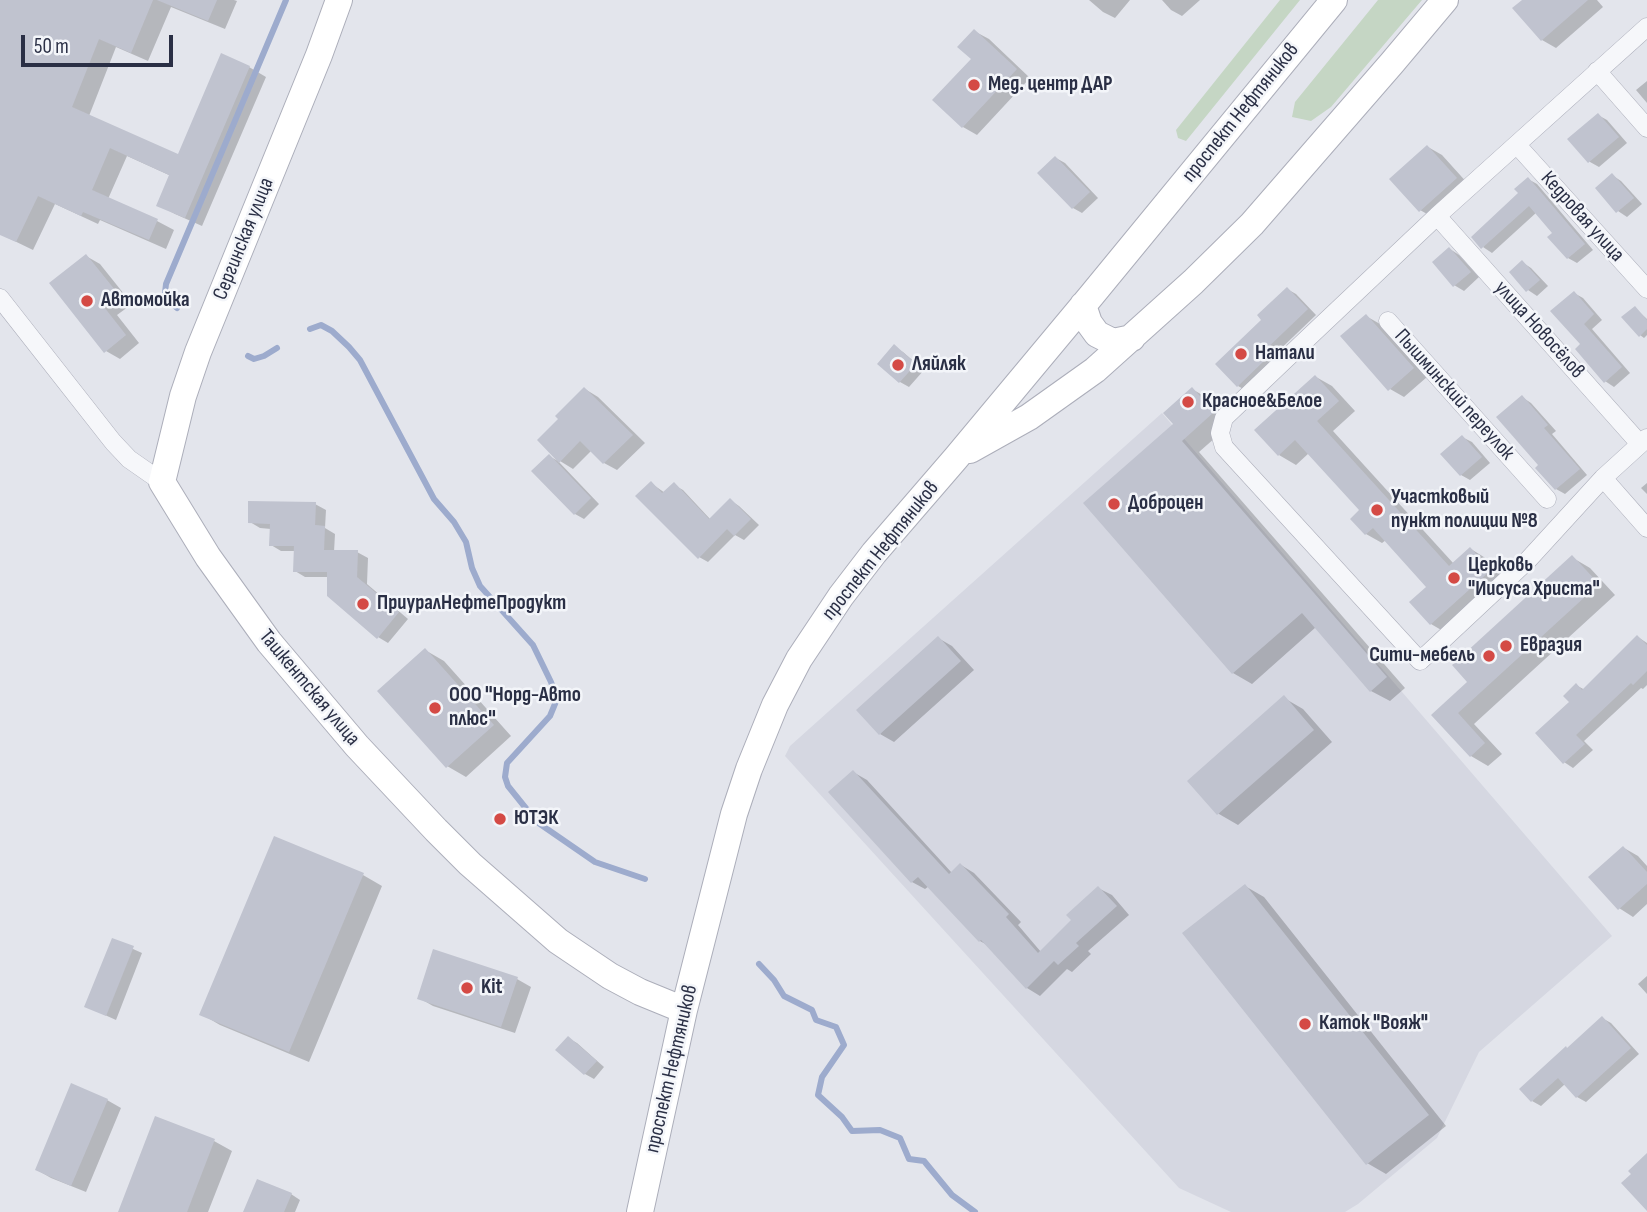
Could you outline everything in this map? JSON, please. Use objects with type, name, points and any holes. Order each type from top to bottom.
[{"type":"main road","name":"Сергинская улица","points":[[162,482],[183,396],[198,352],[319,55],[338,0]]},
{"type":"main road","name":"проспект Нефтяников","points":[[640,1212],[684,1010],[734,814],[775,705],[799,659],[841,596],[874,553],[956,458],[1334,0]]},
{"type":"main road","points":[[956,458],[1028,417],[1095,370],[1193,282],[1252,224],[1445,0]]},
{"type":"main road","points":[[1083,305],[1089,323],[1097,334],[1113,341],[1132,338]]},
{"type":"main road","name":"Ташкентская улица","points":[[162,482],[208,557],[269,642],[357,746],[444,838],[566,947],[610,976],[684,1010]]},
{"type":"street","points":[[1644,441],[1603,478],[1528,560],[1420,661],[1224,447],[1220,433],[1224,418],[1437,216],[1647,27]]},
{"type":"street","points":[[1597,71],[1647,128]]},
{"type":"street","name":"Кедровая улица","points":[[1517,145],[1647,289]]},
{"type":"street","name":"улица Новосёлов","points":[[1437,216],[1644,441]]},
{"type":"street","name":"Ташкентская улица","points":[[0,298],[113,442],[129,459],[162,482]]},
{"type":"street","name":"Пышминский переулок","points":[[1388,321],[1547,499]]},
{"type":"street","points":[[1603,478],[1647,528]]},
{"type":"shaded area","points":[[1162,413],[1612,936],[1479,1052],[1437,1138],[1345,1212],[1231,1212],[1179,1188],[785,756],[790,746]]},
{"type":"green space","points":[[1280,0],[1300,0],[1186,141],[1178,138],[1176,130]]},
{"type":"green space","points":[[1378,0],[1422,0],[1331,107],[1311,121],[1292,117],[1295,102]]},
{"type":"building","points":[[0,0],[153,0],[131,53],[99,39],[72,107],[178,154],[221,53],[250,66],[185,218],[156,206],[169,175],[110,148],[92,190],[158,219],[149,240],[83,212],[81,216],[38,196],[16,242],[0,235]]},
{"type":"building","points":[[157,0],[217,0],[208,21]]},
{"type":"building","points":[[1522,0],[1588,0],[1541,41],[1512,8]]},
{"type":"building","name":"Мед. центр ДАР","points":[[974,29],[1017,69],[962,128],[932,100],[971,59],[957,47]]},
{"type":"building","points":[[1598,113],[1619,137],[1588,163],[1567,139]]},
{"type":"building","points":[[1427,145],[1457,178],[1419,212],[1389,179]]},
{"type":"building","points":[[1055,156],[1090,192],[1072,209],[1037,173]]},
{"type":"building","points":[[1612,173],[1634,198],[1616,213],[1595,188]]},
{"type":"building","points":[[1528,177],[1585,244],[1567,259],[1547,237],[1552,233],[1529,206],[1481,249],[1471,237],[1518,193],[1514,189]]},
{"type":"building","points":[[1449,247],[1471,272],[1453,287],[1432,262]]},
{"type":"building","name":"Автомойка","points":[[86,254],[119,295],[104,307],[126,335],[104,353],[49,283]]},
{"type":"building","points":[[1522,260],[1540,280],[1526,292],[1509,272]]},
{"type":"building","points":[[1287,287],[1308,309],[1262,353],[1267,358],[1237,387],[1215,364],[1261,320],[1257,315]]},
{"type":"building","points":[[1574,291],[1594,314],[1584,324],[1622,367],[1604,383],[1575,349],[1580,344],[1550,311]]},
{"type":"building","points":[[1635,306],[1647,320],[1647,329],[1639,337],[1621,317]]},
{"type":"building","points":[[1366,314],[1414,368],[1388,391],[1340,336]]},
{"type":"building","points":[[894,344],[916,364],[899,383],[877,364]]},
{"type":"building","points":[[1315,375],[1339,401],[1317,421],[1449,566],[1470,547],[1491,570],[1430,625],[1409,602],[1426,587],[1373,528],[1365,535],[1350,519],[1359,510],[1295,440],[1278,456],[1254,430]]},
{"type":"building","points":[[584,387],[633,435],[603,464],[580,441],[559,463],[537,440],[558,419],[555,416]]},
{"type":"building","points":[[1192,387],[1214,412],[1182,441],[1387,677],[1370,692],[1302,613],[1232,674],[1083,503],[1173,424],[1163,413]]},
{"type":"building","points":[[1522,395],[1548,425],[1544,428],[1580,469],[1555,490],[1535,468],[1538,465],[1496,417]]},
{"type":"building","points":[[1462,435],[1482,457],[1460,476],[1440,454]]},
{"type":"building","points":[[549,454],[591,498],[574,515],[531,471]]},
{"type":"building","points":[[651,481],[662,493],[674,482],[709,519],[730,498],[751,519],[734,536],[727,529],[698,559],[635,496]]},
{"type":"building","points":[[248,501],[316,502],[315,525],[325,526],[324,550],[358,550],[357,577],[399,612],[377,639],[327,596],[327,572],[293,572],[294,546],[269,546],[270,524],[248,523]]},
{"type":"building","points":[[1572,555],[1599,584],[1458,713],[1485,743],[1470,757],[1431,715],[1467,682],[1452,665]]},
{"type":"building","points":[[1637,635],[1647,645],[1647,671],[1576,735],[1585,744],[1563,764],[1535,733],[1569,702],[1563,696],[1576,683],[1582,690]]},
{"type":"building","points":[[938,636],[961,661],[879,735],[856,710]]},
{"type":"building","name":"ООО ''Норд-Авто плюс''","points":[[425,648],[494,725],[446,768],[377,691]]},
{"type":"building","points":[[1284,695],[1314,730],[1217,815],[1187,781]]},
{"type":"building","points":[[853,770],[949,874],[960,863],[1009,914],[1006,917],[1038,953],[1071,920],[1066,915],[1098,886],[1117,906],[1076,943],[1079,946],[1058,965],[1054,961],[1026,989],[918,877],[911,883],[828,792]]},
{"type":"building","points":[[274,836],[364,873],[289,1052],[199,1015]]},
{"type":"building","points":[[1623,846],[1647,872],[1647,884],[1618,910],[1588,877]]},
{"type":"building","name":"Каток \"Вояж\"","points":[[1245,884],[1429,1115],[1366,1165],[1182,933]]},
{"type":"building","points":[[112,938],[134,946],[106,1016],[84,1007]]},
{"type":"building","name":"Kit","points":[[433,949],[518,977],[501,1027],[417,999]]},
{"type":"building","points":[[1602,1016],[1631,1048],[1576,1098],[1558,1078],[1531,1102],[1519,1089]]},
{"type":"building","points":[[568,1036],[597,1061],[584,1075],[555,1050]]},
{"type":"building","points":[[71,1083],[108,1099],[71,1186],[35,1170]]},
{"type":"building","points":[[155,1116],[215,1139],[187,1212],[118,1212]]},
{"type":"building","points":[[1647,1153],[1647,1211],[1621,1183],[1631,1174],[1628,1171]]},
{"type":"building","points":[[257,1179],[292,1193],[284,1212],[243,1212]]},
{"type":"waterway","points":[[177,308],[165,293],[166,284],[286,0]]},
{"type":"waterway","points":[[310,329],[321,325],[332,331],[360,360],[434,499],[454,522],[466,542],[472,568],[480,586],[533,645],[551,682],[557,699],[550,716],[507,763],[505,777],[508,786],[537,822],[595,862],[645,879]]},
{"type":"waterway","points":[[248,356],[254,359],[277,348]]},
{"type":"waterway","points":[[759,964],[784,996],[812,1010],[816,1020],[836,1027],[844,1045],[822,1077],[818,1095],[842,1117],[852,1131],[880,1130],[900,1138],[909,1159],[924,1161],[952,1195],[975,1212]]},
{"type":"place","name":"Мед. центр ДАР","points":[[974,85]]},
{"type":"place","name":"Автомойка","points":[[87,301]]},
{"type":"place","name":"Натали","points":[[1241,354]]},
{"type":"place","name":"Ляйляк","points":[[898,365]]},
{"type":"place","name":"Красное&Белое","points":[[1188,402]]},
{"type":"place","name":"Доброцен","points":[[1114,504]]},
{"type":"place","name":"Участковый пункт полиции №8","points":[[1377,510]]},
{"type":"place","name":"Церковь \"Иисуса Христа\"","points":[[1454,578]]},
{"type":"place","name":"ПриуралНефтеПродукт","points":[[363,604]]},
{"type":"place","name":"Евразия","points":[[1506,646]]},
{"type":"place","name":"Сити-мебель","points":[[1489,656]]},
{"type":"place","name":"ООО ''Норд-Авто плюс''","points":[[435,708]]},
{"type":"place","name":"ЮТЭК","points":[[500,819]]},
{"type":"place","name":"Kit","points":[[467,988]]},
{"type":"place","name":"Каток \"Вояж\"","points":[[1305,1024]]}]
